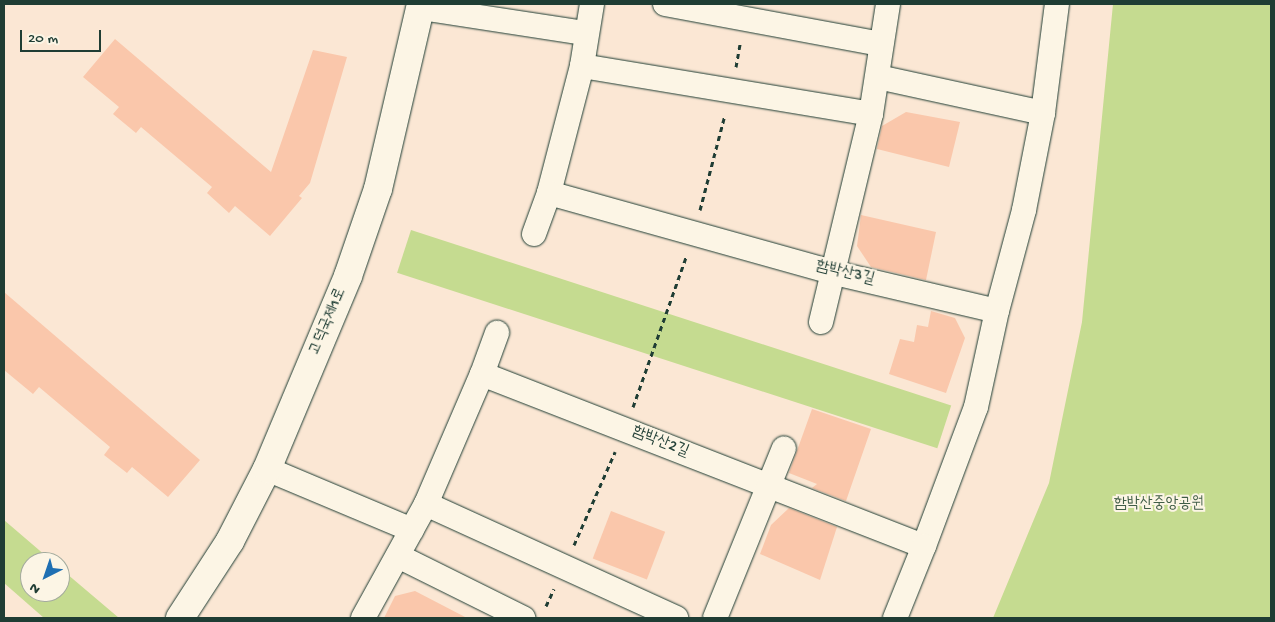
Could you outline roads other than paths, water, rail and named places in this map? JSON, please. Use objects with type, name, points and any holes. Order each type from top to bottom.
[{"type":"street","points":[[534,234],[549,193],[582,66],[585,33],[592,4]]},
{"type":"street","points":[[665,4],[744,21],[880,44]]},
{"type":"street","points":[[821,322],[835,273],[872,114],[878,77],[880,44],[888,4]]},
{"type":"street","points":[[895,618],[976,406],[997,311],[1024,210],[1044,113],[1057,4]]},
{"type":"street","points":[[421,6],[585,33]]},
{"type":"street","name":"고덕국제1로","points":[[180,618],[230,541],[267,469],[348,276],[372,206],[421,6]]},
{"type":"street","points":[[582,66],[872,114]]},
{"type":"street","points":[[878,77],[1044,113]]},
{"type":"street","name":"함박산3길","points":[[549,193],[694,231],[835,273],[997,311]]},
{"type":"street","points":[[363,618],[426,504],[482,374],[497,333]]},
{"type":"street","name":"함박산2길","points":[[482,374],[924,546]]},
{"type":"street","points":[[716,618],[784,448]]},
{"type":"street","points":[[267,469],[412,530]]},
{"type":"street","points":[[426,504],[566,565],[676,618]]},
{"type":"street","points":[[398,556],[533,614]]},
{"type":"park label","name":"함박산중앙공원","points":[[1159,505]]}]
